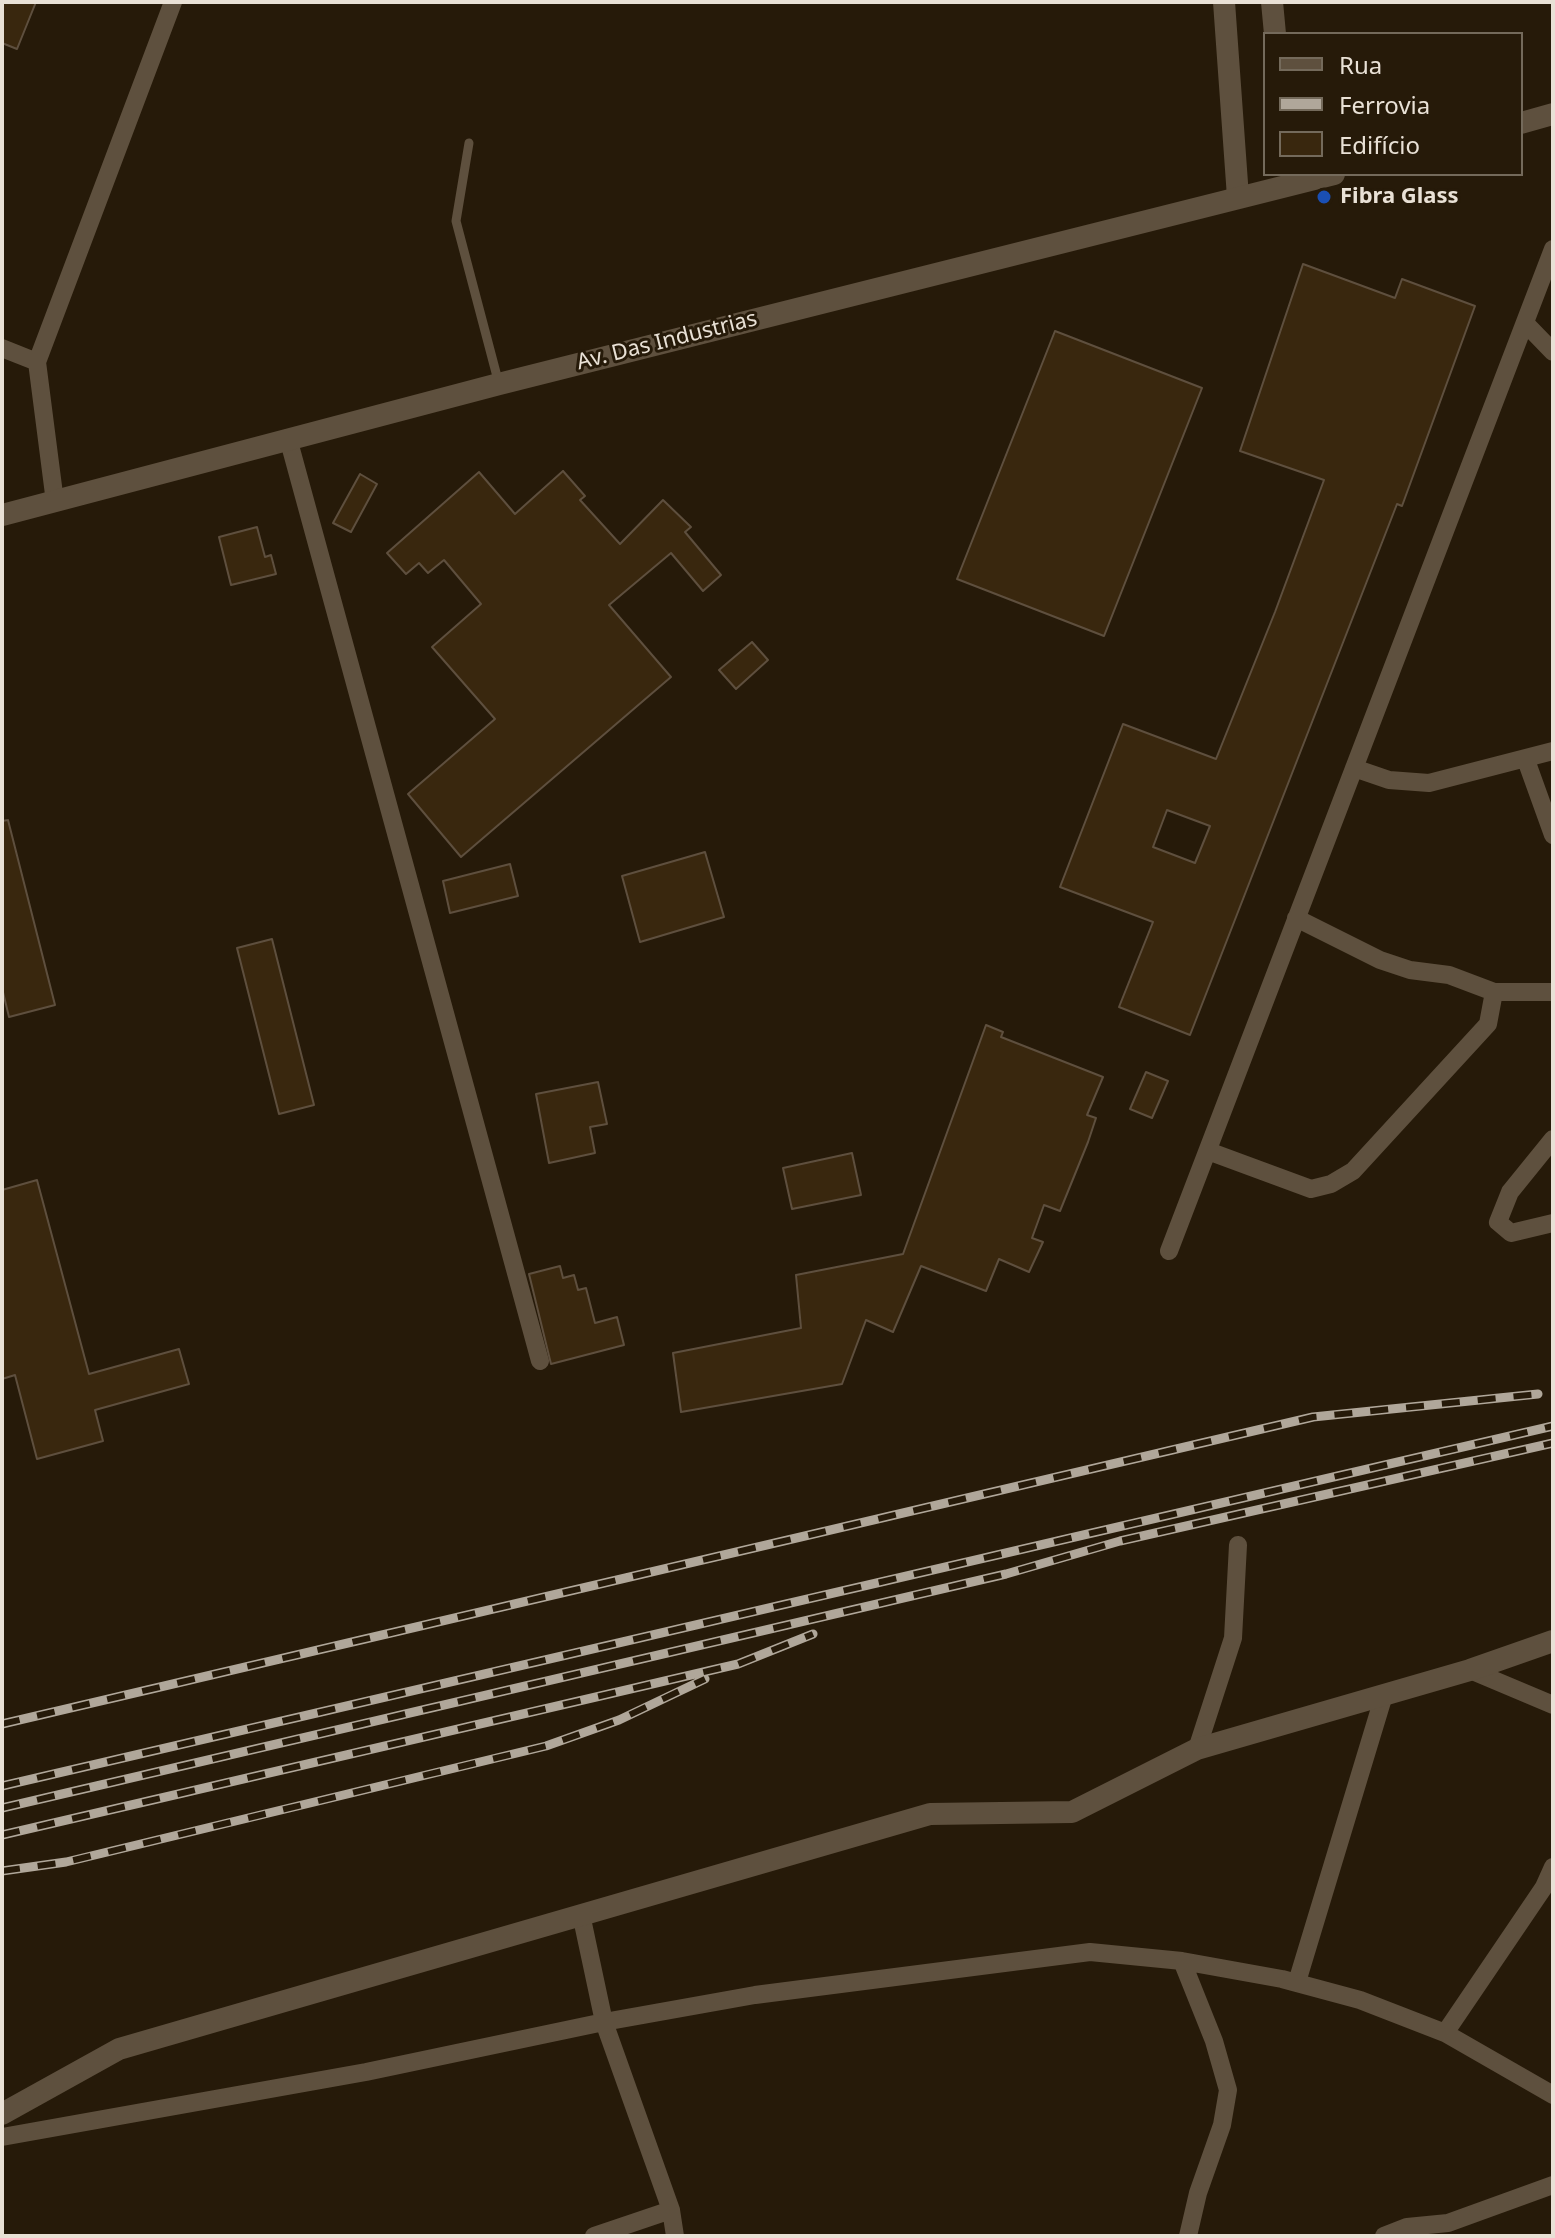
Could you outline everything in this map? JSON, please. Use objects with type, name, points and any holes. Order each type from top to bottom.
[{"type":"street","points":[[55,502],[37,362],[173,2]]},
{"type":"street","points":[[1224,2],[1238,197]]},
{"type":"street","points":[[1272,2],[1275,32]]},
{"type":"street","points":[[1523,122],[1553,114]]},
{"type":"street","name":"Av. Das Industrias","points":[[2,515],[288,438],[1238,197],[1288,180],[1319,176]]},
{"type":"street","points":[[1169,1251],[1553,249]]},
{"type":"street","points":[[1525,323],[1553,352]]},
{"type":"street","points":[[2,348],[37,362]]},
{"type":"street","points":[[288,438],[540,1361]]},
{"type":"street","points":[[1354,768],[1389,780],[1429,783],[1553,751]]},
{"type":"street","points":[[1526,760],[1553,835]]},
{"type":"street","points":[[1296,918],[1380,960],[1410,970],[1449,975],[1494,992],[1553,992]]},
{"type":"street","points":[[1208,1151],[1311,1189],[1331,1184],[1362,1162],[1488,1024],[1494,992]]},
{"type":"street","points":[[1553,1139],[1510,1192],[1498,1222],[1511,1233],[1553,1223]]},
{"type":"street","points":[[1197,1749],[1233,1638],[1238,1545]]},
{"type":"street","points":[[2,2114],[119,2049],[930,1814],[1072,1812],[1197,1749],[1470,1670],[1553,1641]]},
{"type":"street","points":[[1470,1670],[1553,1705]]},
{"type":"street","points":[[1297,1982],[1384,1695]]},
{"type":"street","points":[[1445,2033],[1544,1887],[1553,1867]]},
{"type":"street","points":[[581,1914],[604,2022],[671,2210],[675,2236]]},
{"type":"street","points":[[2,2137],[366,2072],[604,2022],[755,1995],[1090,1952],[1182,1961],[1297,1982],[1360,2000],[1445,2033],[1553,2095]]},
{"type":"street","points":[[1182,1961],[1214,2041],[1228,2090],[1222,2125],[1198,2193],[1188,2236]]},
{"type":"street","points":[[1384,2236],[1407,2227],[1448,2223],[1553,2185]]},
{"type":"street","points":[[594,2236],[671,2210]]},
{"type":"lane","points":[[469,143],[456,221],[499,384]]},
{"type":"building","points":[[2,2],[36,2],[17,49],[2,43]]},
{"type":"building","points":[[1303,264],[1395,298],[1402,279],[1475,306],[1402,506],[1397,504],[1190,1035],[1119,1007],[1153,922],[1060,887],[1123,724],[1216,759],[1324,480],[1240,451]],"holes":[[[1167,810],[1210,826],[1195,863],[1153,847]]]},
{"type":"building","points":[[1055,331],[1202,388],[1104,636],[957,579]]},
{"type":"building","points":[[563,471],[585,496],[580,500],[620,544],[663,500],[691,527],[685,532],[721,575],[703,591],[671,553],[609,605],[671,677],[461,857],[408,794],[495,719],[432,647],[481,604],[444,560],[428,573],[419,563],[406,574],[387,553],[479,472],[515,514]]},
{"type":"building","points":[[360,474],[377,484],[351,532],[333,523]]},
{"type":"building","points":[[257,527],[265,557],[271,555],[276,574],[231,585],[219,537]]},
{"type":"building","points":[[752,642],[768,660],[736,689],[719,670]]},
{"type":"building","points":[[8,820],[55,1005],[9,1017],[2,988],[2,821]]},
{"type":"building","points":[[705,852],[724,917],[640,942],[622,876]]},
{"type":"building","points":[[510,864],[518,896],[450,913],[443,881]]},
{"type":"building","points":[[272,939],[314,1105],[279,1114],[237,948]]},
{"type":"building","points":[[986,1025],[1003,1032],[1001,1037],[1103,1077],[1087,1115],[1096,1118],[1060,1211],[1044,1205],[1032,1238],[1043,1242],[1029,1272],[999,1259],[986,1291],[921,1266],[893,1332],[866,1320],[842,1384],[681,1412],[673,1353],[801,1328],[796,1275],[903,1254]]},
{"type":"building","points":[[1146,1072],[1168,1081],[1152,1118],[1130,1109]]},
{"type":"building","points":[[598,1082],[607,1124],[590,1127],[595,1153],[549,1163],[536,1094]]},
{"type":"building","points":[[852,1153],[861,1195],[792,1209],[783,1168]]},
{"type":"building","points":[[37,1180],[89,1374],[179,1349],[189,1384],[95,1410],[103,1441],[37,1459],[15,1375],[2,1379],[2,1190]]},
{"type":"building","points":[[560,1266],[563,1278],[574,1275],[578,1290],[586,1288],[595,1323],[617,1317],[624,1345],[551,1364],[529,1274]]},
{"type":"railway","points":[[2,1724],[1313,1417],[1538,1394]]},
{"type":"railway","points":[[2,1786],[1553,1426]]},
{"type":"railway","points":[[2,1808],[1006,1574],[1120,1541],[1553,1443]]},
{"type":"railway","points":[[2,1835],[738,1664],[813,1634]]},
{"type":"railway","points":[[2,1871],[66,1862],[546,1746],[619,1720],[705,1679]]},
{"type":"place","name":"Fibra Glass","points":[[1324,197]]}]
